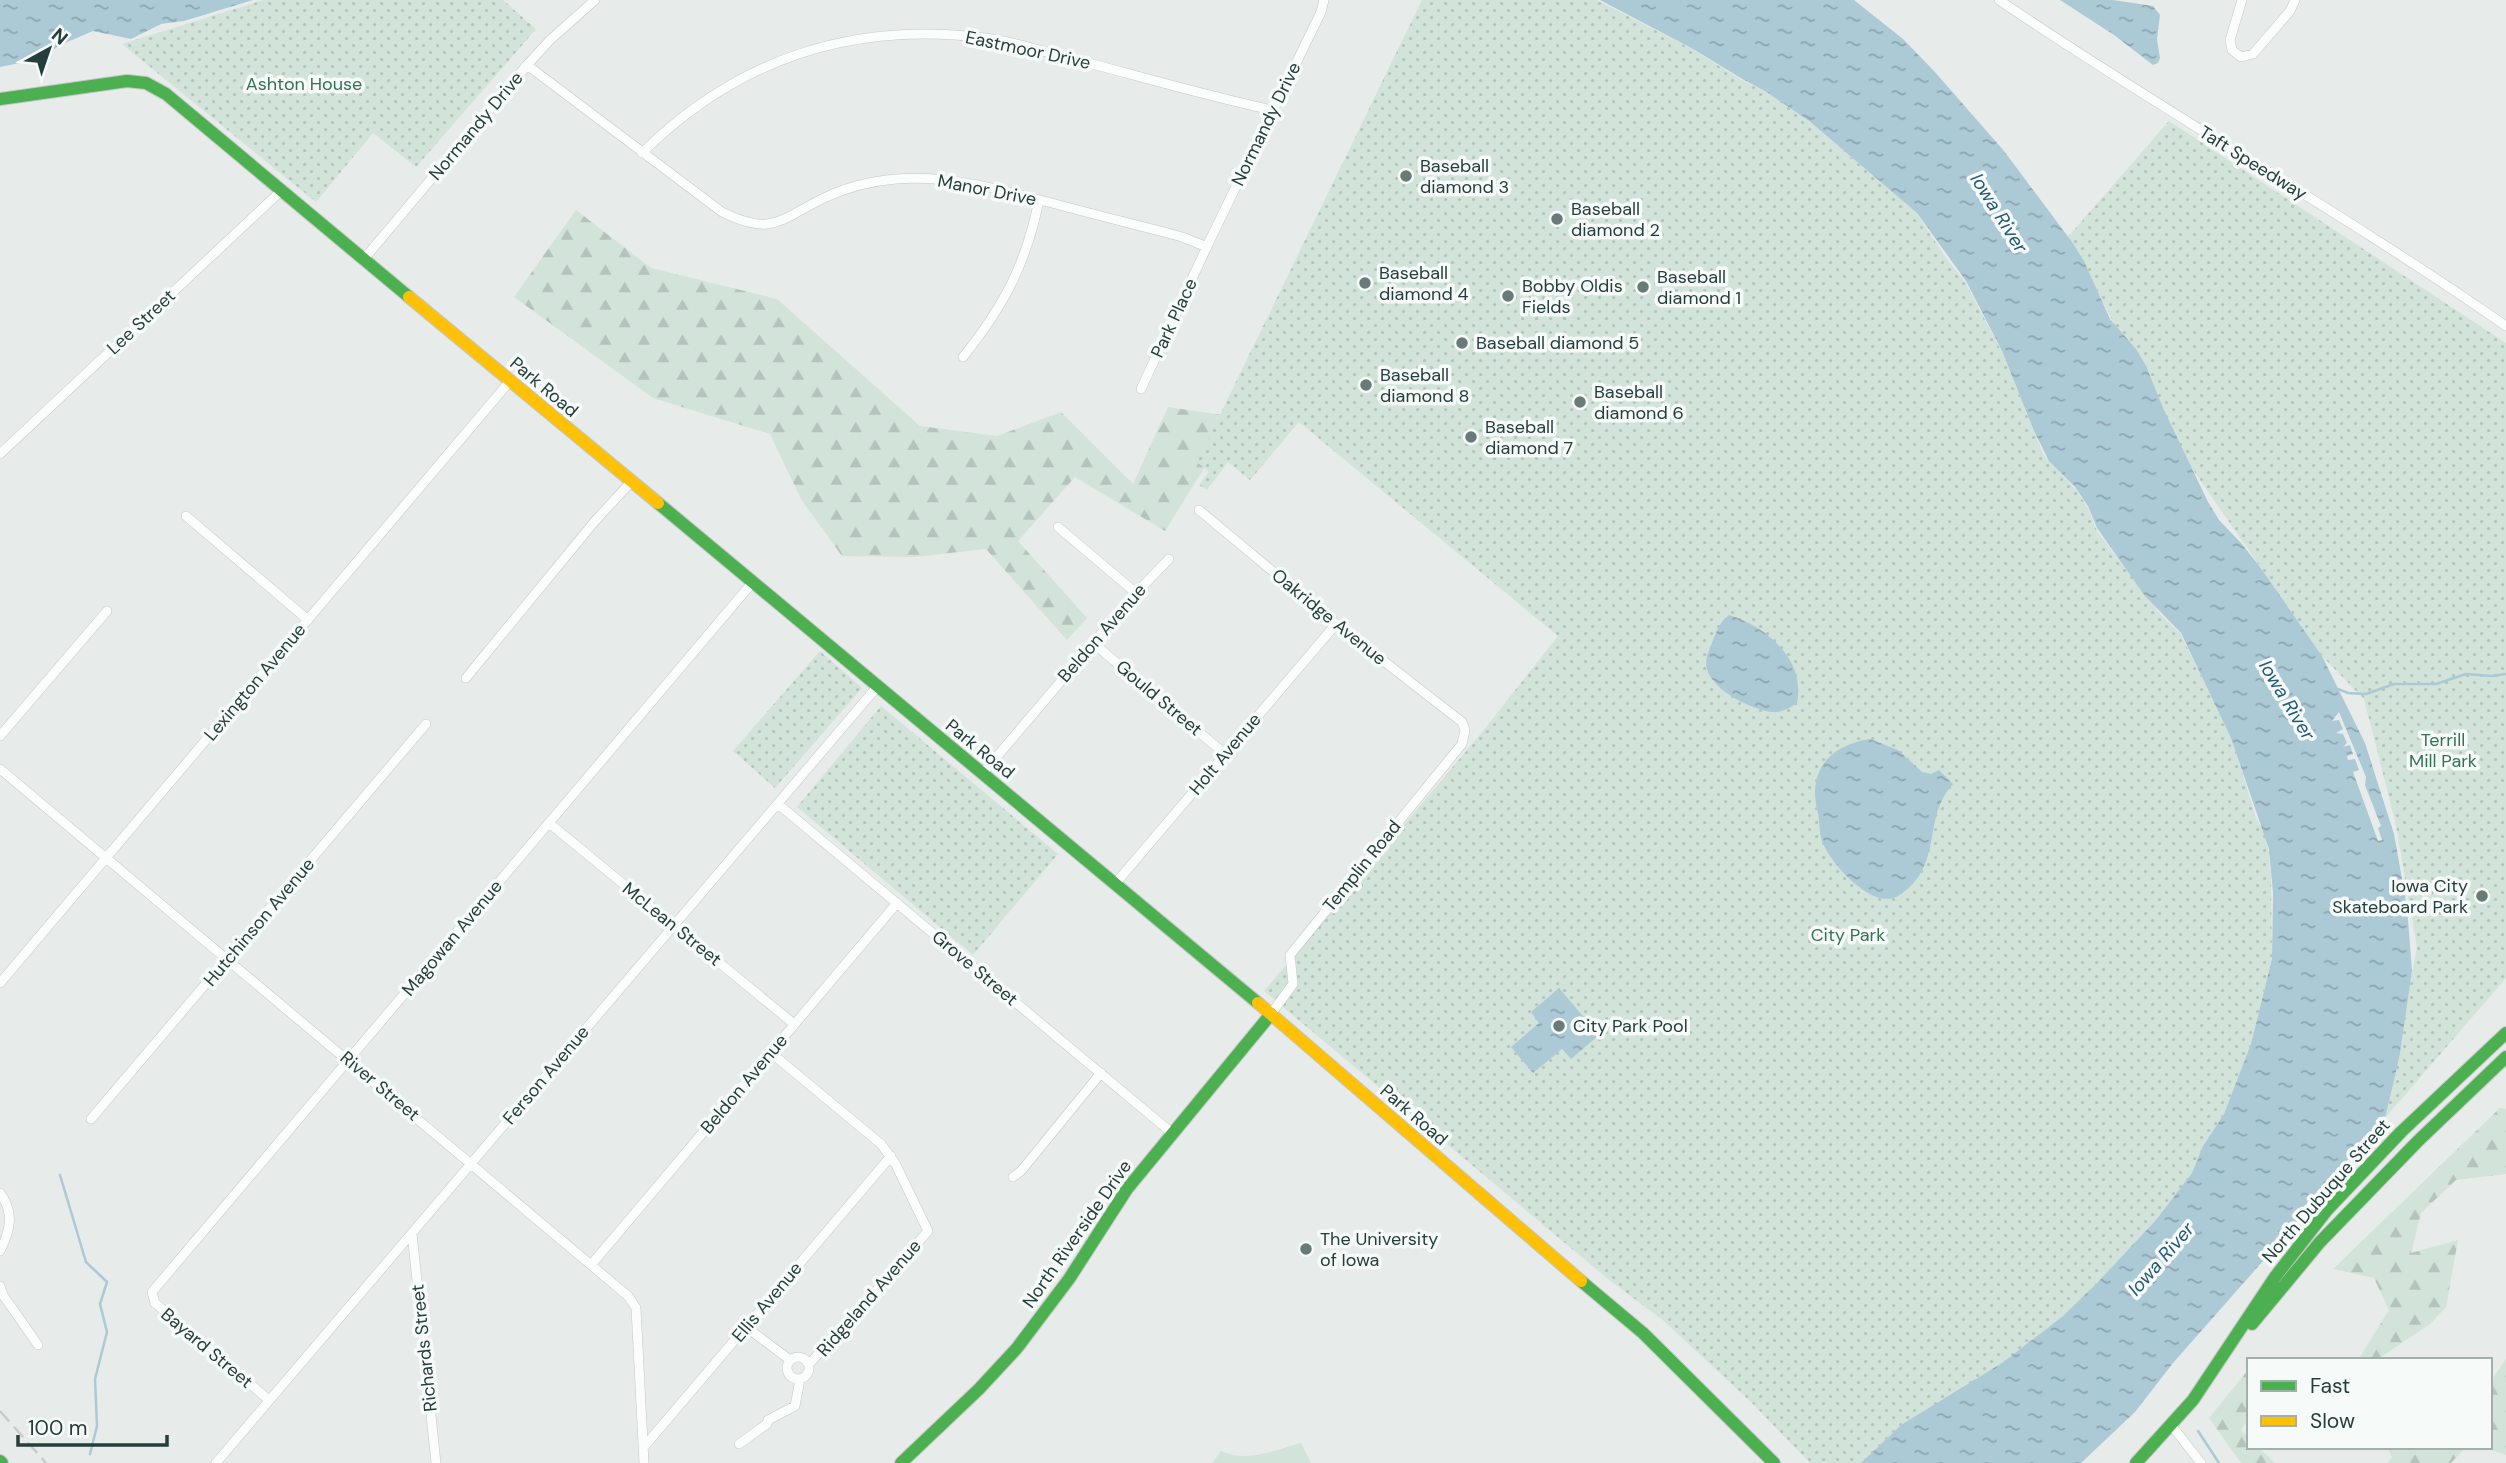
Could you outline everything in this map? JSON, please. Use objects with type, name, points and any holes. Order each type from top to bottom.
[{"type":"street","name":"Normandy Drive","points":[[363,259],[527,65],[550,40],[595,0]]},
{"type":"street","name":"Normandy Drive","points":[[1207,247],[1321,12],[1324,0]]},
{"type":"street","name":"Taft Speedway","points":[[1999,0],[2414,264],[2506,326]]},
{"type":"street","points":[[2242,0],[2230,40],[2232,50],[2241,57],[2253,54],[2290,11],[2295,0]]},
{"type":"street","name":"Eastmoor Drive","points":[[642,153],[702,102],[748,74],[822,46],[900,34],[988,38],[1272,110]]},
{"type":"street","name":"Manor Drive","points":[[527,65],[722,212],[752,224],[777,223],[843,190],[898,179],[959,181],[1182,237],[1207,247]]},
{"type":"street","name":"Park Road","points":[[0,99],[116,81],[146,83],[166,94],[1271,1014],[1643,1333],[1774,1463]]},
{"type":"street","name":"Lee Street","points":[[0,454],[282,190]]},
{"type":"street","points":[[963,357],[1001,306],[1014,281],[1025,255],[1039,200]]},
{"type":"street","name":"Park Place","points":[[1142,389],[1207,247]]},
{"type":"street","name":"Lexington Avenue","points":[[0,983],[510,381]]},
{"type":"street","points":[[466,678],[595,521],[631,482]]},
{"type":"street","name":"Oakridge Avenue","points":[[1199,510],[1336,624],[1462,722]]},
{"type":"street","points":[[186,516],[308,620]]},
{"type":"street","points":[[1058,527],[1136,593]]},
{"type":"street","name":"Beldon Avenue","points":[[982,774],[1136,593],[1169,559]]},
{"type":"street","name":"Magowan Avenue","points":[[152,1292],[752,583]]},
{"type":"street","points":[[0,735],[107,611]]},
{"type":"street","name":"Holt Avenue","points":[[1115,884],[1336,624]]},
{"type":"street","name":"Gould Street","points":[[1093,643],[1225,754]]},
{"type":"street","name":"Ferson Avenue","points":[[216,1463],[877,688]]},
{"type":"street","name":"Templin Road","points":[[1271,1014],[1293,984],[1290,955],[1462,744],[1465,730],[1462,722]]},
{"type":"street","name":"Hutchinson Avenue","points":[[91,1119],[426,724]]},
{"type":"street","name":"River Street","points":[[0,769],[628,1296],[636,1308],[644,1463]]},
{"type":"street","name":"Grove Street","points":[[778,804],[1172,1133]]},
{"type":"street","name":"McLean Street","points":[[550,823],[794,1024]]},
{"type":"street","name":"Beldon Avenue","points":[[591,1265],[897,903]]},
{"type":"street","name":"North Riverside Drive","points":[[901,1463],[989,1380],[1017,1348],[1069,1279],[1127,1189],[1271,1014]]},
{"type":"street","name":"North Dubuque Street","points":[[2222,1359],[2267,1287],[2321,1218],[2413,1119],[2506,1033]]},
{"type":"street","points":[[770,1052],[881,1144],[891,1156]]},
{"type":"street","name":"North Dubuque Street","points":[[2136,1463],[2172,1426],[2222,1359],[2320,1242],[2418,1141],[2506,1057]]},
{"type":"street","points":[[1013,1177],[1021,1171],[1101,1073]]},
{"type":"street","name":"Ridgeland Avenue","points":[[809,1364],[800,1357],[790,1360],[787,1366],[789,1374],[800,1379],[808,1374],[809,1364],[928,1231],[891,1156]]},
{"type":"street","name":"Ellis Avenue","points":[[643,1448],[891,1156]]},
{"type":"street","points":[[0,1194],[10,1217],[8,1236],[0,1251]]},
{"type":"street","name":"Richards Street","points":[[412,1233],[436,1463]]},
{"type":"street","points":[[0,1286],[3,1295],[38,1345]]},
{"type":"street","name":"Bayard Street","points":[[152,1292],[155,1303],[269,1400]]},
{"type":"street","points":[[746,1327],[790,1360]]},
{"type":"street","name":"Ridgeland Avenue","points":[[739,1444],[767,1424],[768,1420],[796,1406],[800,1379]]},
{"type":"street","points":[[2172,1426],[2202,1463]]},
{"type":"green space","name":"Ashton House","points":[[263,0],[503,0],[536,29],[416,167],[373,133],[316,202],[122,44]]},
{"type":"green space","name":"City Park","points":[[1422,0],[1597,0],[1766,91],[1807,120],[1916,212],[1948,261],[1964,280],[2003,354],[2043,454],[2077,491],[2088,508],[2097,531],[2160,614],[2180,633],[2232,739],[2256,818],[2264,832],[2271,880],[2272,959],[2251,1044],[2224,1114],[2203,1146],[2192,1173],[2157,1220],[2063,1316],[1969,1386],[1901,1425],[1861,1463],[1810,1463],[1753,1404],[1664,1321],[1608,1279],[1264,991],[1483,731],[1558,636],[1299,422],[1250,480],[1228,462],[1207,490],[1199,485],[1209,472],[1197,462]]},
{"type":"green space","name":"Terrill Mill Park","points":[[2169,121],[2506,343],[2506,978],[2385,1118],[2417,947],[2395,821],[2364,699],[2322,656],[2189,464],[2068,237]]},
{"type":"green space","points":[[576,210],[651,268],[777,299],[920,426],[997,436],[1061,412],[1133,484],[1168,407],[1236,417],[1165,531],[1075,477],[1018,541],[1087,618],[1067,640],[986,549],[914,557],[842,556],[801,499],[770,434],[653,398],[514,297]]},
{"type":"green space","points":[[820,651],[862,688],[775,788],[733,751]]},
{"type":"green space","points":[[881,706],[1058,854],[973,955],[797,807]]},
{"type":"green space","points":[[2500,1108],[2506,1109],[2506,1174],[2456,1180],[2421,1213],[2411,1253],[2458,1240],[2446,1307],[2430,1324],[2381,1358],[2359,1358],[2389,1310],[2374,1278],[2333,1269]]},
{"type":"green space","points":[[2506,1359],[2506,1455],[2489,1449],[2492,1449],[2492,1379]]},
{"type":"green space","points":[[2247,1371],[2247,1421],[2241,1430],[2247,1436],[2247,1449],[2260,1449],[2275,1463],[2241,1463],[2209,1418]]},
{"type":"green space","points":[[1301,1443],[1311,1463],[1212,1463],[1221,1451],[1251,1456]]},
{"type":"green space","points":[[2388,1449],[2464,1449],[2451,1463],[2387,1463],[2392,1457]]},
{"type":"water","points":[[0,0],[253,0],[184,21],[161,24],[131,39],[93,31],[34,60],[0,67]]},
{"type":"water","name":"Iowa River","points":[[1600,0],[1854,0],[1903,39],[2004,151],[2072,242],[2084,261],[2110,319],[2136,349],[2146,366],[2208,502],[2219,520],[2263,571],[2322,656],[2365,743],[2394,834],[2407,907],[2412,971],[2399,1059],[2385,1118],[2173,1363],[2135,1412],[2081,1463],[1861,1463],[1901,1425],[2002,1363],[2063,1316],[2156,1220],[2192,1173],[2203,1146],[2224,1114],[2251,1044],[2272,959],[2273,893],[2269,849],[2231,738],[2181,633],[2145,596],[2097,528],[2088,506],[2075,487],[2049,461],[2002,351],[1966,281],[1917,213],[1809,121],[1765,91]]},
{"type":"water","points":[[2060,0],[2113,0],[2153,6],[2160,15],[2158,63],[2153,65],[2114,35]]},
{"type":"water","points":[[1729,615],[1756,627],[1780,647],[1795,673],[1797,703],[1779,712],[1764,710],[1734,698],[1710,677],[1706,666],[1707,656],[1719,628]]},
{"type":"water","points":[[1870,739],[1898,750],[1922,772],[1931,774],[1939,770],[1953,784],[1943,797],[1922,871],[1913,884],[1898,896],[1888,899],[1865,891],[1834,861],[1821,838],[1815,799],[1819,773],[1832,754],[1855,742]]},
{"type":"water","points":[[1559,988],[1599,1035],[1571,1059],[1562,1049],[1533,1073],[1511,1047],[1539,1023],[1531,1012]]},
{"type":"pier","points":[[2339,712],[2366,777],[2365,785],[2381,826],[2378,828],[2382,840],[2378,841],[2353,772],[2359,770],[2355,759],[2348,760],[2347,756],[2353,754],[2350,745],[2343,747],[2347,743],[2343,734],[2336,733],[2343,729],[2339,720],[2332,721]]},
{"type":"waterway","points":[[2338,689],[2348,693],[2366,694],[2394,684],[2436,684],[2466,674],[2506,674]]},
{"type":"waterway","points":[[60,1175],[86,1262],[107,1282],[100,1304],[107,1332],[95,1379],[97,1426],[90,1454]]},
{"type":"waterway","points":[[2198,1431],[2219,1463]]},
{"type":"railway","points":[[0,1411],[46,1463]]},
{"type":"traffic: fast","points":[[0,99],[127,81],[146,83],[166,94],[409,297]]},
{"type":"traffic: fast","points":[[658,503],[1258,1003]]},
{"type":"traffic: fast","points":[[901,1463],[979,1389],[1017,1348],[1069,1279],[1127,1189],[1271,1014]]},
{"type":"traffic: fast","points":[[2136,1463],[2193,1400],[2275,1277],[2327,1210],[2401,1132],[2506,1033]]},
{"type":"traffic: fast","points":[[2252,1324],[2320,1242],[2418,1141],[2506,1057]]},
{"type":"traffic: fast","points":[[1581,1281],[1643,1333],[1774,1463]]},
{"type":"traffic: slow","points":[[409,297],[658,503]]},
{"type":"traffic: slow","points":[[1258,1003],[1581,1281]]},
{"type":"place","name":"Baseball diamond 3","points":[[1406,176]]},
{"type":"place","name":"Baseball diamond 2","points":[[1557,219]]},
{"type":"place","name":"Baseball diamond 4","points":[[1365,283]]},
{"type":"place","name":"Baseball diamond 1","points":[[1643,287]]},
{"type":"place","name":"Bobby Oldis Fields","points":[[1508,296]]},
{"type":"place","name":"Baseball diamond 5","points":[[1462,343]]},
{"type":"place","name":"Baseball diamond 8","points":[[1366,385]]},
{"type":"place","name":"Baseball diamond 6","points":[[1580,402]]},
{"type":"place","name":"Baseball diamond 7","points":[[1471,437]]},
{"type":"place","name":"Iowa City Skateboard Park","points":[[2482,896]]},
{"type":"place","name":"City Park Pool","points":[[1559,1026]]},
{"type":"place","name":"The University of Iowa","points":[[1306,1249]]}]
